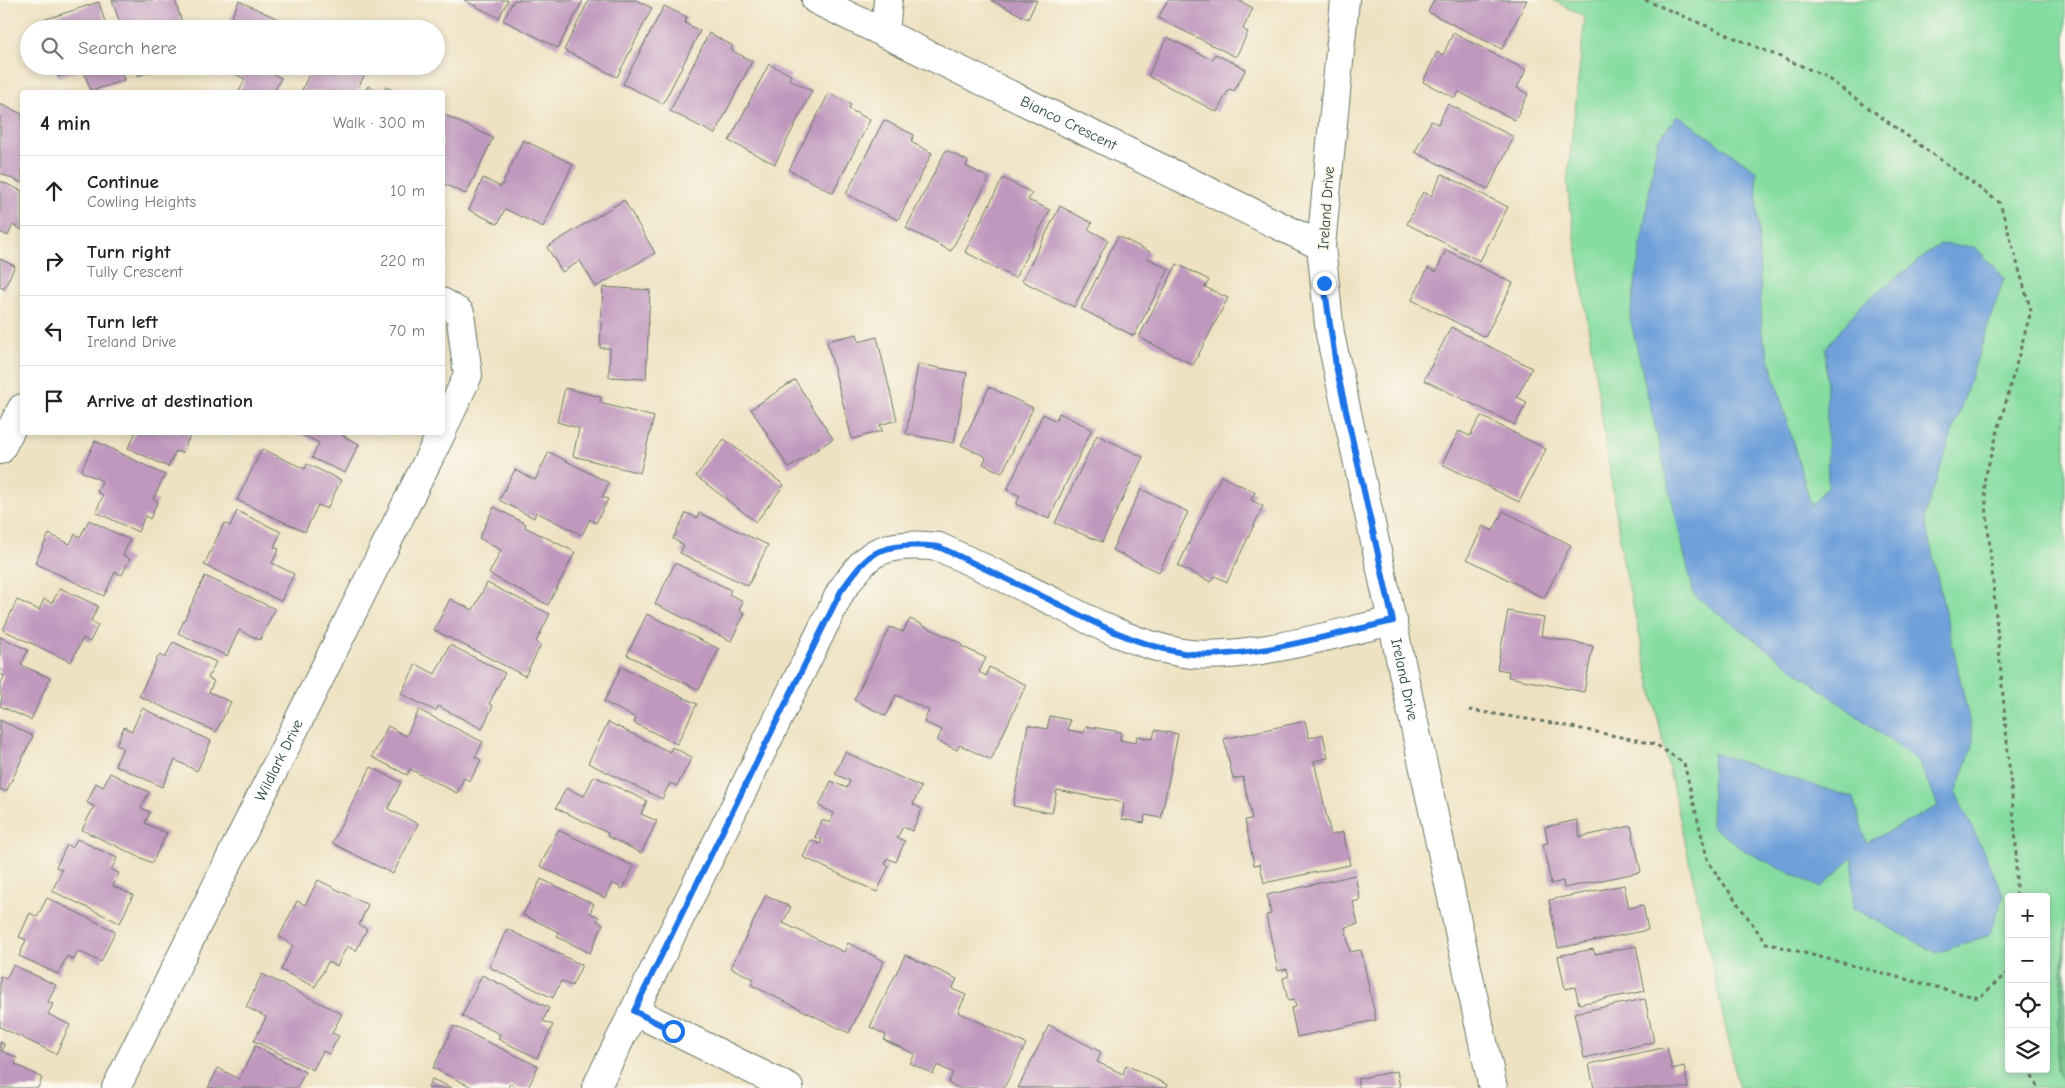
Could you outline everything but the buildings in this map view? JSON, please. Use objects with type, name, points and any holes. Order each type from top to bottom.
[{"type":"street","name":"Bianco Crescent","points":[[816,0],[1321,246]]},
{"type":"street","points":[[885,34],[888,0]]},
{"type":"street","name":"Ireland Drive","points":[[1345,0],[1321,246],[1330,334],[1493,1088]]},
{"type":"street","name":"Wildlark Drive","points":[[445,304],[460,313],[468,375],[445,425]]},
{"type":"street","points":[[0,450],[20,412]]},
{"type":"street","name":"Wildlark Drive","points":[[116,1088],[441,435]]},
{"type":"street","points":[[596,1088],[841,591],[863,564],[879,551],[916,545],[939,547],[1108,630],[1140,642],[1184,653],[1232,654],[1265,649],[1393,621]]},
{"type":"street","points":[[634,1011],[789,1088]]},
{"type":"path","points":[[1645,0],[1822,74],[2000,203],[2031,310],[1984,481],[2016,843],[2016,893]]},
{"type":"path","points":[[1469,710],[1552,723],[1655,744],[1684,763],[1708,862],[1766,944],[1979,998],[2005,975]]},
{"type":"path","points":[[2030,1073],[2038,1088]]},
{"type":"green space","points":[[1553,0],[2065,0],[2065,929],[2056,1071],[2065,1084],[2065,1088],[1739,1088],[1623,560],[1567,184],[1585,17]]},
{"type":"green space","points":[[2065,929],[2065,1084],[2056,1071]]},
{"type":"water","points":[[1678,115],[1756,171],[1762,333],[1811,506],[1828,486],[1826,348],[1861,305],[1940,244],[1975,247],[2004,278],[1924,517],[1974,742],[1956,793],[2004,896],[1989,935],[1937,953],[1853,908],[1853,857],[1821,888],[1747,852],[1711,826],[1713,753],[1854,798],[1866,843],[1938,806],[1919,762],[1694,595],[1630,318],[1657,141]]},
{"type":"route","points":[[673,1031],[634,1011],[841,591],[863,564],[879,551],[916,545],[939,547],[1108,630],[1140,642],[1184,653],[1232,654],[1265,649],[1393,621],[1336,366],[1324,283]]}]
